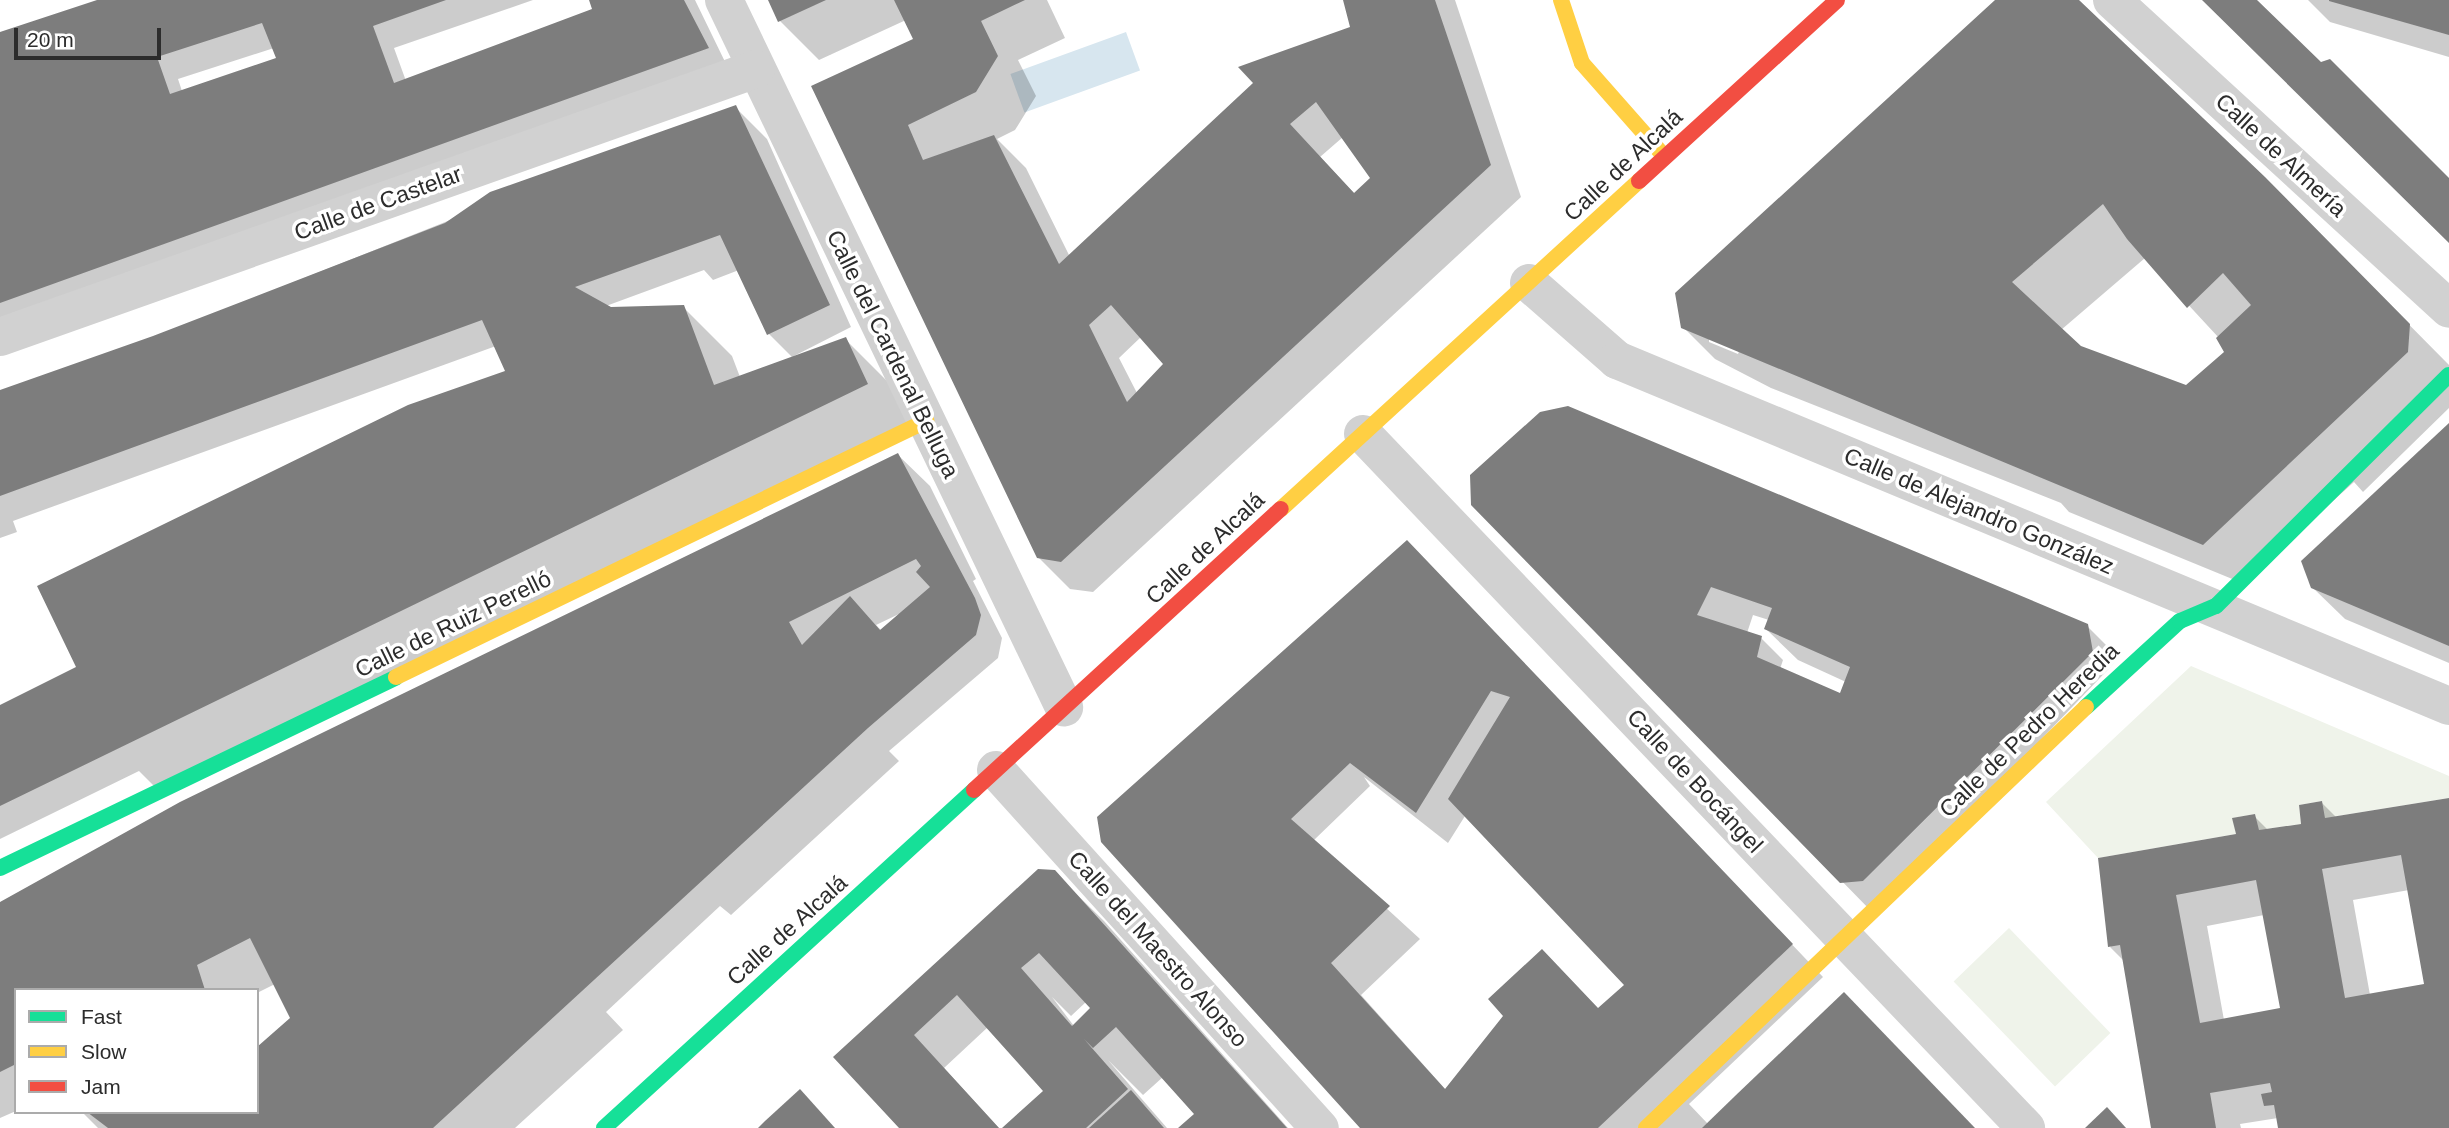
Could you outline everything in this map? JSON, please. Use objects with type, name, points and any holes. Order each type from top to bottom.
[{"type":"street","name":"Calle del Cardenal Belluga","points":[[724,0],[1064,707]]},
{"type":"street","points":[[1561,0],[1582,63],[1665,157]]},
{"type":"street","name":"Calle de Alcalá","points":[[604,1128],[1837,0]]},
{"type":"street","name":"Calle de Almería","points":[[2112,0],[2449,309]]},
{"type":"street","name":"Calle de Castelar","points":[[0,337],[756,69]]},
{"type":"street","name":"Calle de Alejandro González","points":[[1529,283],[1617,360],[2131,575],[2217,606],[2449,706]]},
{"type":"street","name":"Calle de Pedro Heredia","points":[[1646,1128],[2159,638],[2180,621],[2217,606],[2449,375]]},
{"type":"street","name":"Calle de Ruiz Perelló","points":[[0,868],[926,421]]},
{"type":"street","name":"Calle de Bocángel","points":[[1363,434],[2026,1128]]},
{"type":"street","name":"Calle del Maestro Alonso","points":[[996,770],[1320,1128]]},
{"type":"shaded area","points":[[1126,32],[1140,71],[1024,113],[1010,74]]},
{"type":"shaded area","points":[[2191,666],[2449,776],[2449,798],[2325,818],[2322,801],[2299,805],[2301,824],[2259,830],[2255,814],[2233,818],[2236,834],[2098,858],[2046,802]]},
{"type":"shaded area","points":[[2009,928],[2110,1033],[2055,1087],[1954,981]]},
{"type":"building","points":[[97,0],[446,0],[373,26],[394,83],[592,9],[589,0],[684,0],[709,48],[0,303],[0,32]],"holes":[[[262,23],[276,58],[170,94],[157,57]]]},
{"type":"building","points":[[768,0],[826,0],[778,22]]},
{"type":"building","points":[[894,0],[1025,0],[981,21],[998,56],[976,92],[908,125],[923,160],[994,135],[1059,264],[1253,83],[1238,67],[1350,27],[1343,0],[1435,0],[1491,165],[1061,562],[1037,558],[811,86],[913,39]],"holes":[[[1316,102],[1370,178],[1354,193],[1290,124]],[[1111,305],[1163,364],[1127,402],[1089,325]]]},
{"type":"building","points":[[1995,0],[2079,0],[2265,177],[2410,324],[2408,352],[2203,545],[1681,328],[1675,293]],"holes":[[[2103,204],[2127,239],[2187,308],[2223,273],[2251,305],[2216,338],[2224,352],[2186,385],[2081,346],[2012,282]]]},
{"type":"building","points":[[2202,0],[2257,0],[2321,62],[2330,59],[2449,178],[2449,243]]},
{"type":"building","points":[[2329,0],[2449,0],[2449,35],[2329,1]]},
{"type":"building","points":[[736,105],[830,305],[767,335],[720,235],[575,287],[611,307],[684,305],[714,385],[846,337],[868,384],[0,806],[0,705],[76,667],[37,586],[408,405],[505,371],[482,320],[0,496],[0,390],[153,336],[445,223],[490,192]]},
{"type":"building","points":[[1568,406],[2088,624],[2093,652],[1863,881],[1840,883],[1471,505],[1470,475],[1540,412]],"holes":[[[1711,587],[1772,608],[1764,629],[1850,667],[1840,693],[1757,657],[1762,636],[1697,615]]]},
{"type":"building","points":[[2449,423],[2449,646],[2311,588],[2301,561]]},
{"type":"building","points":[[898,453],[975,598],[981,615],[976,635],[868,728],[433,1128],[108,1128],[90,1114],[259,1114],[259,1045],[290,1018],[250,938],[197,965],[204,988],[14,988],[14,1065],[0,1072],[0,902],[180,802]],"holes":[[[916,559],[921,566],[916,572],[930,587],[880,630],[850,596],[802,645],[789,622]]]},
{"type":"building","points":[[1407,540],[1793,944],[1598,1128],[1360,1128],[1101,842],[1097,817]],"holes":[[[1491,691],[1510,697],[1448,799],[1624,985],[1598,1008],[1542,949],[1488,999],[1503,1016],[1445,1089],[1331,963],[1390,906],[1291,819],[1350,763],[1416,813]]]},
{"type":"building","points":[[2449,798],[2449,1128],[2278,1128],[2274,1105],[2264,1106],[2261,1094],[2272,1092],[2270,1083],[2210,1093],[2216,1128],[2151,1128],[2120,945],[2108,947],[2098,858],[2236,834],[2232,818],[2255,814],[2259,830],[2301,824],[2299,805],[2322,801],[2325,818]],"holes":[[[2401,855],[2424,984],[2345,998],[2322,869]],[[2256,880],[2280,1008],[2200,1023],[2176,895]]]},
{"type":"building","points":[[1038,869],[1055,870],[1287,1128],[1178,1128],[1194,1114],[1116,1027],[1093,1048],[1084,1039],[1128,1089],[1086,1128],[1002,1128],[1043,1091],[957,995],[914,1035],[999,1128],[899,1128],[833,1057]],"holes":[[[1039,953],[1090,1008],[1072,1026],[1021,968]]]},
{"type":"building","points":[[1844,992],[1975,1128],[1702,1128],[1735,1096]]},
{"type":"building","points":[[800,1089],[835,1128],[758,1128],[765,1121]]},
{"type":"building","points":[[1131,1090],[1164,1128],[1089,1128]]},
{"type":"building","points":[[2107,1107],[2126,1128],[2085,1128]]},
{"type":"traffic: fast","points":[[2086,707],[2180,621],[2216,606],[2449,375]]},
{"type":"traffic: fast","points":[[0,868],[396,677]]},
{"type":"traffic: fast","points":[[604,1128],[974,790]]},
{"type":"traffic: slow","points":[[1561,0],[1582,63],[1665,157]]},
{"type":"traffic: slow","points":[[1281,509],[1639,181]]},
{"type":"traffic: slow","points":[[396,677],[926,421]]},
{"type":"traffic: slow","points":[[1646,1128],[2086,707]]},
{"type":"traffic: jam","points":[[1639,181],[1837,0]]},
{"type":"traffic: jam","points":[[974,790],[1281,509]]}]
